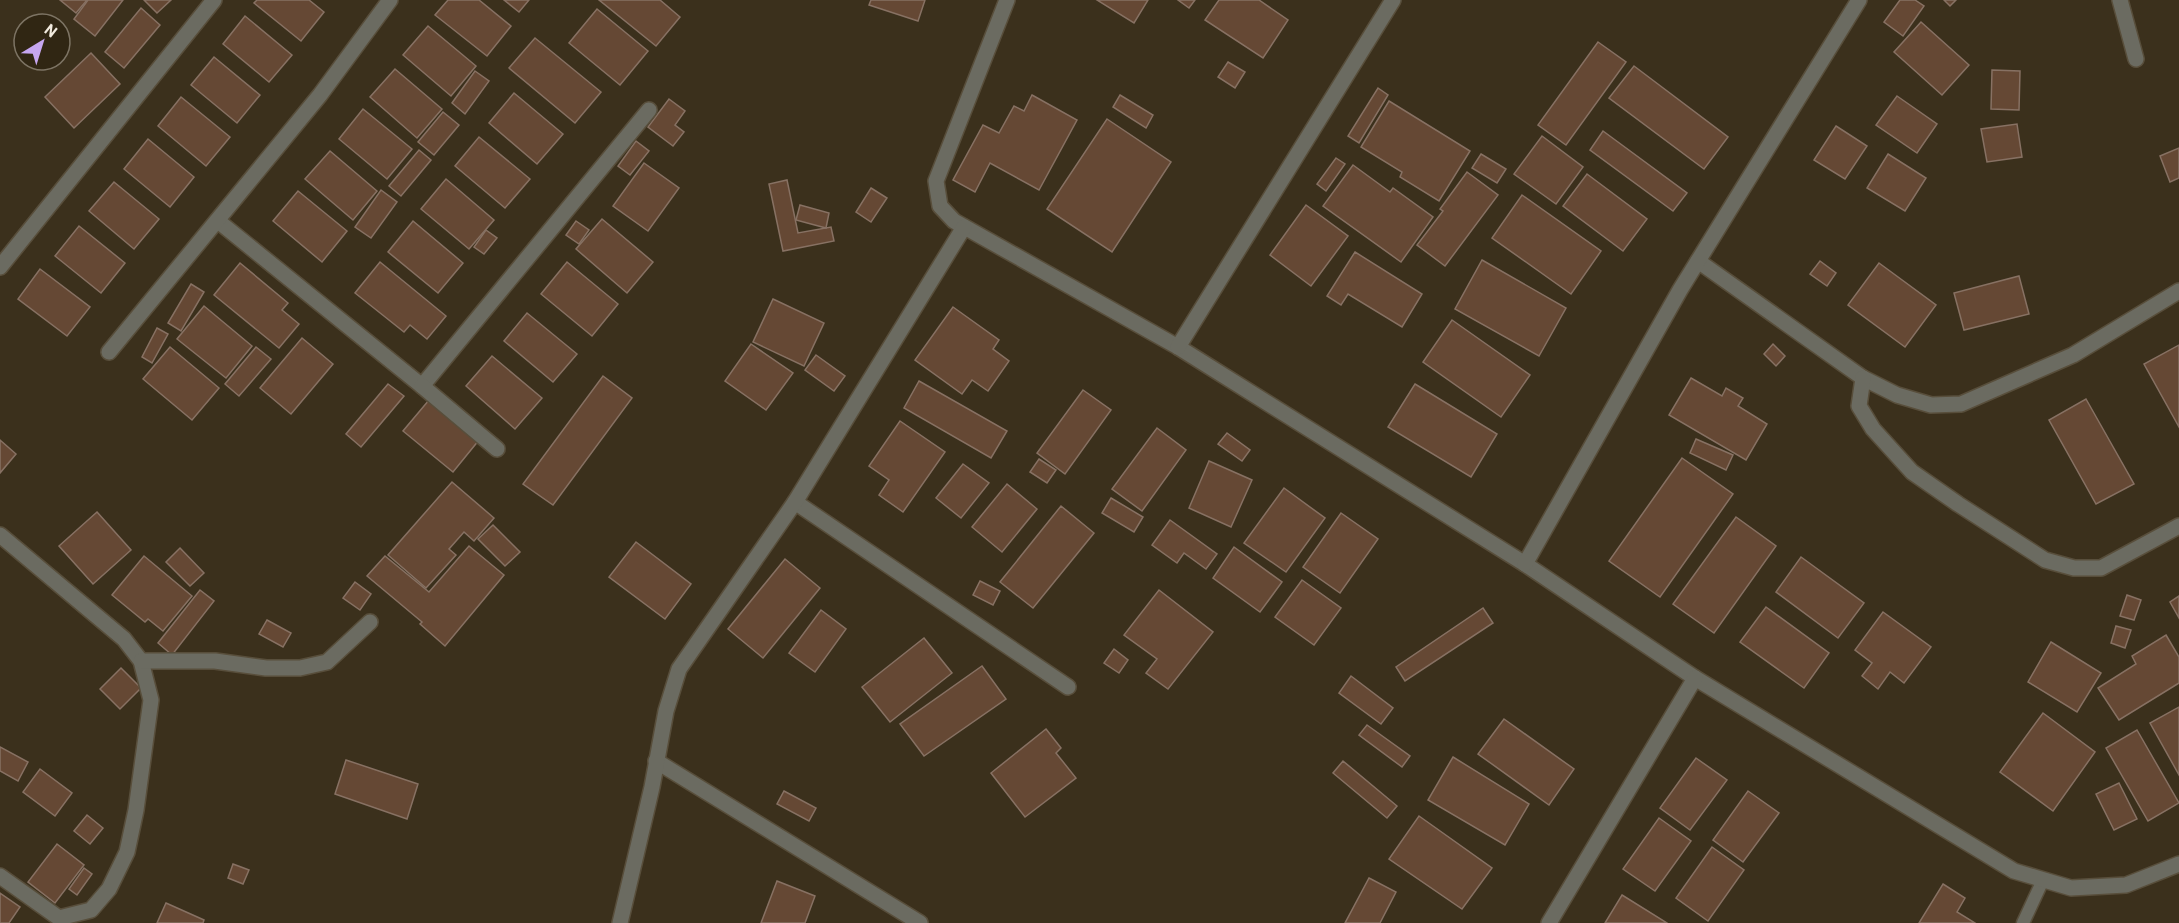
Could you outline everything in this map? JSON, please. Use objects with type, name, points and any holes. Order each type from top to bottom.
[{"type":"street","points":[[0,267],[214,0]]},
{"type":"street","points":[[109,352],[320,95],[390,0]]},
{"type":"street","points":[[1007,0],[936,181],[940,206],[954,221],[1178,347],[1525,564],[1695,678],[2014,871],[2071,888],[2126,885],[2179,864]]},
{"type":"street","points":[[1178,347],[1393,0]]},
{"type":"street","points":[[1525,564],[1698,261],[1859,0]]},
{"type":"street","points":[[2120,0],[2136,59]]},
{"type":"street","points":[[422,386],[649,110]]},
{"type":"street","points":[[218,221],[497,448]]},
{"type":"street","points":[[620,923],[652,787],[666,711],[679,669],[795,502],[964,227]]},
{"type":"street","points":[[1698,261],[1863,378],[1897,395],[1932,405],[1961,404],[2073,355],[2179,291]]},
{"type":"street","points":[[1863,378],[1859,406],[1873,429],[1912,472],[2045,560],[2074,568],[2102,568],[2179,526]]},
{"type":"street","points":[[795,502],[1068,687]]},
{"type":"street","points":[[0,535],[124,639],[141,661],[151,700],[136,810],[127,852],[109,889],[91,910],[58,918],[0,876]]},
{"type":"street","points":[[141,661],[215,661],[266,669],[300,668],[327,662],[370,622]]},
{"type":"street","points":[[1549,923],[1695,678]]},
{"type":"street","points":[[656,761],[920,923]]},
{"type":"lane","points":[[2023,923],[2043,880]]},
{"type":"building","points":[[60,0],[87,0],[76,13]]},
{"type":"building","points":[[88,0],[123,0],[95,36],[74,19]]},
{"type":"building","points":[[144,0],[171,0],[157,13]]},
{"type":"building","points":[[257,0],[309,0],[324,12],[301,41],[254,3]]},
{"type":"building","points":[[448,0],[479,0],[511,26],[487,56],[435,15]]},
{"type":"building","points":[[504,0],[529,0],[519,12]]},
{"type":"building","points":[[599,0],[660,0],[680,17],[656,46]]},
{"type":"building","points":[[871,0],[925,0],[918,21],[869,5]]},
{"type":"building","points":[[1097,0],[1148,0],[1134,23]]},
{"type":"building","points":[[1178,0],[1195,0],[1189,8]]},
{"type":"building","points":[[1219,0],[1259,0],[1288,20],[1263,58],[1205,20]]},
{"type":"building","points":[[1900,0],[1915,0],[1924,6],[1903,36],[1884,22]]},
{"type":"building","points":[[1944,0],[1956,0],[1950,6]]},
{"type":"building","points":[[141,8],[160,25],[124,68],[105,52]]},
{"type":"building","points":[[597,9],[648,51],[620,85],[569,43]]},
{"type":"building","points":[[245,16],[292,55],[269,82],[223,44]]},
{"type":"building","points":[[1921,22],[1969,65],[1942,95],[1894,52]]},
{"type":"building","points":[[428,26],[476,66],[451,96],[403,55]]},
{"type":"building","points":[[535,38],[601,92],[575,123],[509,68]]},
{"type":"building","points":[[1598,42],[1626,62],[1566,145],[1538,125]]},
{"type":"building","points":[[91,53],[120,84],[74,128],[45,97]]},
{"type":"building","points":[[214,57],[260,95],[237,123],[191,85]]},
{"type":"building","points":[[1228,62],[1245,72],[1235,88],[1218,77]]},
{"type":"building","points":[[1634,66],[1728,137],[1704,169],[1609,98]]},
{"type":"building","points":[[395,69],[442,109],[417,138],[370,97]]},
{"type":"building","points":[[1992,70],[2020,71],[2019,110],[1991,109]]},
{"type":"building","points":[[475,71],[489,81],[465,114],[452,103]]},
{"type":"building","points":[[1378,88],[1388,95],[1359,143],[1348,136]]},
{"type":"building","points":[[514,93],[563,134],[537,164],[489,123]]},
{"type":"building","points":[[1032,95],[1077,120],[1039,190],[990,163],[975,192],[953,180],[983,125],[999,133],[1014,106],[1024,111]]},
{"type":"building","points":[[1120,95],[1153,115],[1146,128],[1113,107]]},
{"type":"building","points":[[1897,96],[1937,124],[1917,153],[1876,125]]},
{"type":"building","points":[[181,97],[230,137],[206,166],[158,126]]},
{"type":"building","points":[[669,99],[685,111],[675,125],[684,132],[673,146],[648,127]]},
{"type":"building","points":[[1389,101],[1470,151],[1439,201],[1400,177],[1402,172],[1361,147]]},
{"type":"building","points":[[363,109],[412,149],[387,179],[339,139]]},
{"type":"building","points":[[443,112],[459,125],[434,155],[418,142]]},
{"type":"building","points":[[1107,119],[1171,162],[1112,252],[1047,209]]},
{"type":"building","points":[[2017,124],[2022,157],[1987,162],[1981,129]]},
{"type":"building","points":[[1836,126],[1867,146],[1845,179],[1814,160]]},
{"type":"building","points":[[1603,131],[1687,193],[1673,211],[1590,150]]},
{"type":"building","points":[[1542,136],[1583,167],[1556,204],[1514,174]]},
{"type":"building","points":[[479,137],[530,179],[505,208],[455,166]]},
{"type":"building","points":[[148,139],[194,177],[170,207],[124,169]]},
{"type":"building","points":[[636,141],[649,151],[630,175],[618,166]]},
{"type":"building","points":[[2179,148],[2179,178],[2170,182],[2160,156]]},
{"type":"building","points":[[419,150],[431,160],[401,196],[389,186]]},
{"type":"building","points":[[330,151],[377,191],[353,220],[305,179]]},
{"type":"building","points":[[1481,154],[1506,169],[1497,183],[1472,168]]},
{"type":"building","points":[[1888,154],[1926,178],[1905,211],[1867,188]]},
{"type":"building","points":[[1336,158],[1345,164],[1326,191],[1317,184]]},
{"type":"building","points":[[644,163],[679,188],[648,231],[613,206]]},
{"type":"building","points":[[1353,165],[1390,192],[1393,188],[1433,217],[1401,262],[1323,206]]},
{"type":"building","points":[[1467,172],[1498,195],[1445,266],[1417,245],[1443,211],[1440,209]]},
{"type":"building","points":[[1587,174],[1647,219],[1623,251],[1563,206]]},
{"type":"building","points":[[446,179],[494,220],[469,249],[421,209]]},
{"type":"building","points":[[787,180],[798,233],[831,227],[834,241],[783,251],[769,184]]},
{"type":"building","points":[[114,182],[159,219],[134,249],[89,211]]},
{"type":"building","points":[[871,188],[887,198],[871,222],[856,212]]},
{"type":"building","points":[[381,190],[397,202],[371,238],[355,227]]},
{"type":"building","points":[[298,191],[347,231],[322,262],[273,221]]},
{"type":"building","points":[[1522,195],[1601,251],[1571,294],[1492,238]]},
{"type":"building","points":[[800,205],[829,213],[826,228],[796,220]]},
{"type":"building","points":[[1306,205],[1348,236],[1311,286],[1270,255]]},
{"type":"building","points":[[602,219],[653,262],[627,293],[576,249]]},
{"type":"building","points":[[413,221],[463,263],[438,293],[388,252]]},
{"type":"building","points":[[576,221],[589,230],[579,244],[566,235]]},
{"type":"building","points":[[79,226],[125,263],[101,293],[55,256]]},
{"type":"building","points":[[486,230],[497,238],[484,254],[474,247]]},
{"type":"building","points":[[1355,252],[1422,294],[1402,327],[1348,294],[1341,305],[1327,296]]},
{"type":"building","points":[[1482,260],[1566,308],[1539,356],[1455,309]]},
{"type":"building","points":[[1820,261],[1836,273],[1827,286],[1810,274]]},
{"type":"building","points":[[380,262],[446,316],[427,339],[410,325],[404,332],[355,293]]},
{"type":"building","points":[[567,262],[618,304],[592,336],[541,294]]},
{"type":"building","points":[[240,263],[288,303],[282,310],[299,324],[279,348],[214,295]]},
{"type":"building","points":[[1879,263],[1936,305],[1905,347],[1848,305]]},
{"type":"building","points":[[40,269],[90,307],[67,336],[18,299]]},
{"type":"building","points":[[2019,276],[2029,314],[1964,330],[1954,293]]},
{"type":"building","points":[[191,284],[204,292],[181,331],[168,323]]},
{"type":"building","points":[[773,299],[824,323],[804,366],[753,342]]},
{"type":"building","points":[[204,306],[252,346],[226,378],[177,339]]},
{"type":"building","points":[[953,307],[999,340],[993,349],[1009,361],[988,391],[972,380],[962,394],[915,360]]},
{"type":"building","points":[[527,313],[577,354],[553,382],[504,341]]},
{"type":"building","points":[[1452,320],[1530,375],[1501,417],[1423,362]]},
{"type":"building","points":[[157,328],[168,334],[152,363],[142,357]]},
{"type":"building","points":[[302,338],[333,364],[291,414],[260,388]]},
{"type":"building","points":[[751,344],[793,373],[766,410],[725,381]]},
{"type":"building","points":[[1773,344],[1785,356],[1776,366],[1764,354]]},
{"type":"building","points":[[2179,345],[2179,427],[2144,364]]},
{"type":"building","points":[[170,347],[219,388],[192,420],[143,379]]},
{"type":"building","points":[[256,347],[271,359],[239,396],[225,384]]},
{"type":"building","points":[[816,355],[845,376],[834,391],[805,370]]},
{"type":"building","points":[[492,356],[542,398],[515,429],[466,386]]},
{"type":"building","points":[[603,376],[632,398],[553,505],[523,484]]},
{"type":"building","points":[[1691,378],[1722,396],[1726,388],[1743,398],[1738,406],[1767,424],[1746,460],[1669,415]]},
{"type":"building","points":[[919,381],[1007,431],[991,458],[904,408]]},
{"type":"building","points":[[388,384],[404,396],[361,447],[346,434]]},
{"type":"building","points":[[1415,384],[1497,434],[1471,477],[1388,427]]},
{"type":"building","points":[[1083,390],[1111,410],[1065,474],[1037,453]]},
{"type":"building","points":[[2086,399],[2134,484],[2096,504],[2049,420]]},
{"type":"building","points":[[429,400],[479,440],[453,472],[403,431]]},
{"type":"building","points":[[900,421],[945,452],[903,512],[879,495],[889,480],[869,466]]},
{"type":"building","points":[[1157,428],[1186,450],[1142,511],[1112,489]]},
{"type":"building","points":[[1227,433],[1250,450],[1242,461],[1218,444]]},
{"type":"building","points":[[1696,439],[1733,455],[1726,470],[1690,453]]},
{"type":"building","points":[[0,440],[16,454],[0,473]]},
{"type":"building","points":[[1682,458],[1733,494],[1660,597],[1609,561]]},
{"type":"building","points":[[1039,459],[1056,470],[1047,483],[1030,472]]},
{"type":"building","points":[[1209,461],[1252,480],[1231,527],[1189,508]]},
{"type":"building","points":[[963,464],[989,483],[961,518],[936,498]]},
{"type":"building","points":[[452,482],[494,518],[474,541],[464,532],[449,549],[456,555],[426,588],[388,555]]},
{"type":"building","points":[[1007,484],[1037,509],[1002,552],[972,527]]},
{"type":"building","points":[[1284,488],[1325,518],[1286,572],[1244,543]]},
{"type":"building","points":[[1111,498],[1143,517],[1134,532],[1102,513]]},
{"type":"building","points":[[1061,506],[1094,533],[1033,608],[1000,582]]},
{"type":"building","points":[[97,512],[131,550],[93,584],[59,546]]},
{"type":"building","points":[[1341,513],[1378,539],[1340,593],[1303,567]]},
{"type":"building","points":[[1736,517],[1776,546],[1714,633],[1673,604]]},
{"type":"building","points":[[1170,520],[1217,554],[1206,569],[1184,553],[1177,563],[1152,545]]},
{"type":"building","points":[[493,525],[520,552],[505,566],[478,539]]},
{"type":"building","points":[[636,542],[691,584],[665,619],[609,577]]},
{"type":"building","points":[[469,546],[504,575],[445,646],[420,624],[422,622],[367,576],[385,556],[429,592]]},
{"type":"building","points":[[1234,547],[1282,582],[1260,612],[1213,578]]},
{"type":"building","points":[[180,548],[204,573],[190,586],[166,562]]},
{"type":"building","points":[[144,556],[192,596],[163,631],[148,619],[145,622],[112,595]]},
{"type":"building","points":[[1801,557],[1864,603],[1838,638],[1776,592]]},
{"type":"building","points":[[785,559],[820,588],[763,658],[728,629]]},
{"type":"building","points":[[1302,580],[1341,608],[1314,645],[1275,617]]},
{"type":"building","points":[[980,581],[1000,591],[993,605],[973,595]]},
{"type":"building","points":[[355,582],[371,594],[360,610],[343,598]]},
{"type":"building","points":[[200,590],[214,601],[172,655],[158,643]]},
{"type":"building","points":[[1159,590],[1213,632],[1168,689],[1146,673],[1157,659],[1124,635]]},
{"type":"building","points":[[2127,595],[2141,600],[2134,620],[2120,616]]},
{"type":"building","points":[[2179,596],[2179,618],[2170,602]]},
{"type":"building","points":[[1766,607],[1829,653],[1804,688],[1740,642]]},
{"type":"building","points":[[1483,608],[1493,623],[1405,681],[1396,667]]},
{"type":"building","points":[[821,610],[846,629],[815,672],[789,653]]},
{"type":"building","points":[[1883,612],[1931,647],[1904,683],[1890,672],[1878,689],[1862,676],[1872,663],[1855,650]]},
{"type":"building","points":[[267,620],[291,633],[283,647],[259,634]]},
{"type":"building","points":[[2116,626],[2131,630],[2125,648],[2111,643]]},
{"type":"building","points":[[2166,635],[2179,657],[2179,683],[2119,720],[2098,688],[2136,664],[2132,656]]},
{"type":"building","points":[[924,638],[952,673],[890,722],[862,687]]},
{"type":"building","points":[[2051,642],[2101,673],[2077,712],[2028,682]]},
{"type":"building","points":[[1114,649],[1128,660],[1119,673],[1104,663]]},
{"type":"building","points":[[982,666],[1006,699],[924,756],[900,724]]},
{"type":"building","points":[[121,668],[141,688],[120,709],[100,689]]},
{"type":"building","points":[[1351,676],[1393,708],[1381,724],[1339,693]]},
{"type":"building","points":[[2179,707],[2179,775],[2150,723]]},
{"type":"building","points":[[2043,713],[2095,752],[2053,811],[2000,772]]},
{"type":"building","points":[[1504,719],[1574,769],[1549,805],[1478,754]]},
{"type":"building","points":[[1367,725],[1410,756],[1402,767],[1359,735]]},
{"type":"building","points":[[1046,729],[1061,748],[1056,753],[1076,778],[1025,817],[991,773]]},
{"type":"building","points":[[2137,730],[2179,803],[2148,821],[2106,748]]},
{"type":"building","points":[[0,747],[28,762],[18,781],[0,771]]},
{"type":"building","points":[[1453,757],[1529,804],[1505,845],[1428,800]]},
{"type":"building","points":[[1696,758],[1727,780],[1690,830],[1660,808]]},
{"type":"building","points":[[346,760],[418,784],[407,819],[335,794]]},
{"type":"building","points":[[1343,761],[1397,806],[1387,818],[1333,773]]},
{"type":"building","points":[[40,769],[72,793],[55,816],[23,792]]},
{"type":"building","points":[[2119,783],[2137,819],[2114,830],[2096,794]]},
{"type":"building","points":[[784,791],[816,808],[809,821],[777,804]]},
{"type":"building","points":[[1748,791],[1779,813],[1743,862],[1713,840]]},
{"type":"building","points":[[87,815],[103,828],[90,844],[74,831]]},
{"type":"building","points":[[1419,816],[1492,868],[1462,909],[1389,859]]},
{"type":"building","points":[[1659,818],[1691,841],[1655,891],[1623,869]]},
{"type":"building","points":[[57,844],[84,865],[55,903],[28,882]]},
{"type":"building","points":[[1712,847],[1744,870],[1708,921],[1676,898]]},
{"type":"building","points":[[233,864],[249,870],[243,884],[228,878]]},
{"type":"building","points":[[84,868],[92,874],[77,895],[69,889]]},
{"type":"building","points":[[1369,878],[1396,892],[1380,923],[1345,923]]},
{"type":"building","points":[[777,881],[815,896],[805,923],[761,923]]},
{"type":"building","points":[[1943,884],[1965,898],[1957,912],[1975,923],[1919,923]]},
{"type":"building","points":[[0,893],[20,907],[9,923],[0,923]]},
{"type":"building","points":[[1622,895],[1667,923],[1605,923]]},
{"type":"building","points":[[166,903],[204,920],[203,923],[157,923]]}]
